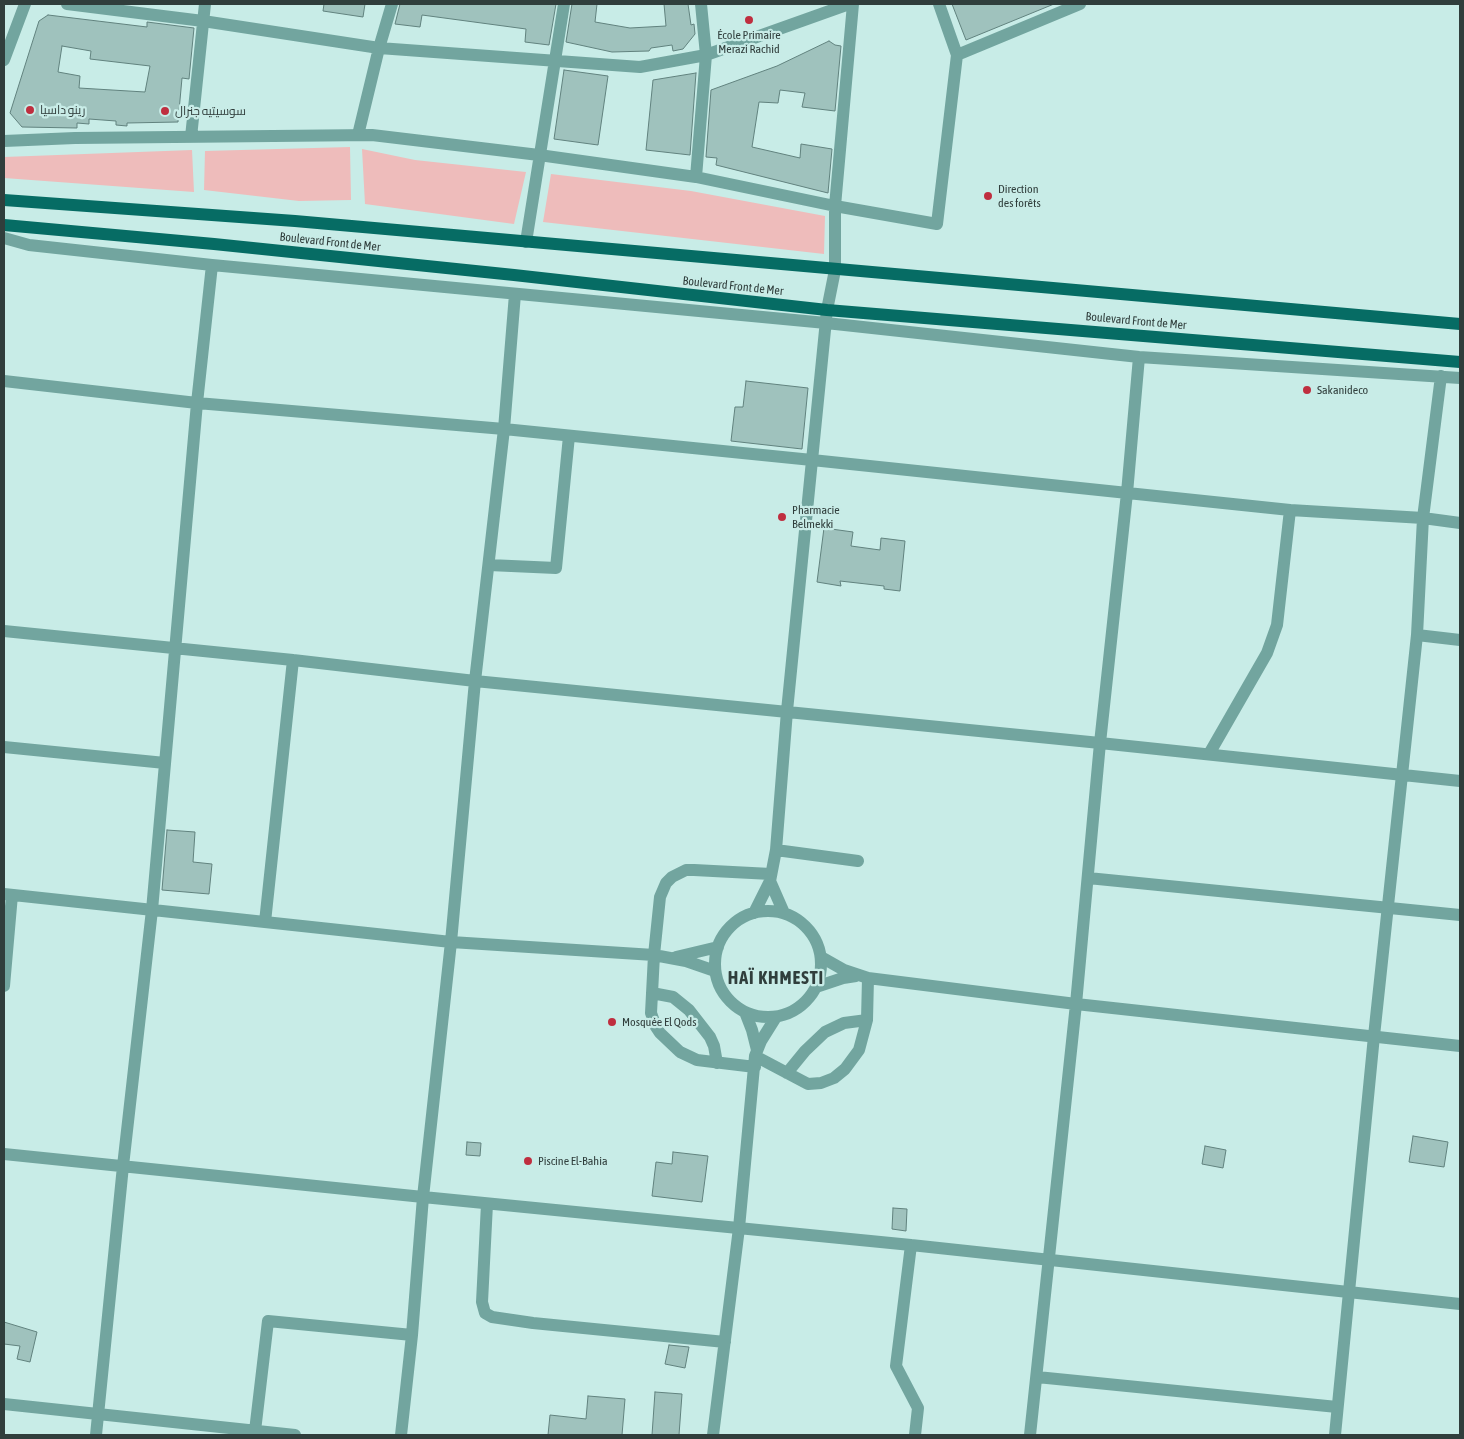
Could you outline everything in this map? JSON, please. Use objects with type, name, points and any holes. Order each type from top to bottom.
[{"type":"main road","name":"Boulevard Front de Mer","points":[[4,200],[295,221],[1460,324]]},
{"type":"main road","name":"Boulevard Front de Mer","points":[[4,225],[214,244],[827,310],[1460,362]]},
{"type":"street","points":[[4,60],[25,4]]},
{"type":"street","points":[[67,4],[203,21],[379,48],[640,67],[706,55],[849,4]]},
{"type":"street","points":[[191,137],[205,4]]},
{"type":"street","points":[[358,135],[379,48],[392,4]]},
{"type":"street","points":[[526,242],[564,4]]},
{"type":"street","points":[[696,177],[706,55],[701,4]]},
{"type":"street","points":[[754,913],[770,878],[776,850],[787,711],[827,310],[835,270],[835,206],[854,4]]},
{"type":"street","points":[[4,141],[75,138],[372,135],[539,155],[696,177],[835,206],[937,224],[957,55],[938,4]]},
{"type":"street","points":[[957,55],[1074,5]]},
{"type":"street","points":[[4,238],[29,245],[212,265],[1139,356],[1460,378]]},
{"type":"street","points":[[96,1435],[123,1166],[152,910],[197,403],[212,265]]},
{"type":"street","points":[[401,1435],[412,1335],[423,1198],[451,942],[475,681],[504,430],[515,294]]},
{"type":"street","points":[[1030,1435],[1076,1004],[1139,356]]},
{"type":"street","points":[[1335,1435],[1374,1036],[1417,635],[1423,518],[1441,376]]},
{"type":"street","points":[[4,381],[197,403],[569,436],[1290,510],[1423,518],[1460,523]]},
{"type":"street","points":[[489,565],[556,568],[569,436]]},
{"type":"street","points":[[1209,754],[1267,653],[1277,625],[1290,510]]},
{"type":"street","points":[[4,631],[1460,781]]},
{"type":"street","points":[[1417,635],[1460,640]]},
{"type":"street","points":[[265,922],[292,660]]},
{"type":"street","points":[[4,746],[166,763]]},
{"type":"street","points":[[776,850],[858,861]]},
{"type":"street","points":[[770,878],[686,870],[672,877],[666,883],[660,897],[652,993],[652,1013],[660,1033],[680,1052],[697,1060],[717,1063],[756,1058],[808,1084],[821,1083],[834,1078],[845,1069],[859,1050],[867,1020],[862,977]]},
{"type":"street","points":[[770,878],[784,914]]},
{"type":"street","points":[[1088,878],[1460,915]]},
{"type":"street","points":[[4,986],[8,894],[451,942],[654,955],[701,965],[715,971]]},
{"type":"street","points":[[774,911],[784,914],[804,925],[818,946],[821,967],[816,987],[804,1004],[795,1010],[776,1017],[765,1017],[745,1012],[734,1005],[725,995],[719,984],[715,971],[718,947],[725,933],[736,922],[754,913],[774,911]]},
{"type":"street","points":[[671,958],[718,947]]},
{"type":"street","points":[[820,957],[862,977]]},
{"type":"street","points":[[816,987],[836,980],[862,977],[1076,1004],[1460,1046]]},
{"type":"street","points":[[652,993],[672,997],[689,1010],[710,1037],[714,1046],[717,1063]]},
{"type":"street","points":[[745,1012],[752,1030],[756,1058]]},
{"type":"street","points":[[713,1435],[739,1228],[756,1058],[765,1032],[776,1017]]},
{"type":"street","points":[[787,1073],[805,1051],[825,1032],[844,1023],[867,1020]]},
{"type":"street","points":[[4,1154],[423,1198],[911,1245],[1460,1304]]},
{"type":"street","points":[[487,1204],[482,1302],[485,1313],[492,1317],[532,1323],[724,1342]]},
{"type":"street","points":[[911,1245],[896,1366],[918,1408],[915,1435]]},
{"type":"street","points":[[255,1431],[268,1321],[412,1335]]},
{"type":"street","points":[[1037,1377],[1338,1407]]},
{"type":"street","points":[[4,1404],[295,1435]]},
{"type":"shaded area","points":[[350,147],[351,200],[299,201],[204,190],[205,151]]},
{"type":"shaded area","points":[[362,149],[415,160],[526,172],[514,224],[365,204]]},
{"type":"shaded area","points":[[192,150],[194,192],[4,178],[4,157]]},
{"type":"shaded area","points":[[551,174],[691,191],[825,216],[824,254],[543,222]]},
{"type":"building","points":[[324,4],[365,4],[363,17],[323,11]]},
{"type":"building","points":[[400,4],[556,4],[549,45],[525,42],[526,29],[422,15],[420,27],[395,24]]},
{"type":"building","points":[[572,4],[597,4],[595,22],[630,28],[666,26],[664,4],[688,4],[691,25],[694,24],[695,34],[683,49],[673,51],[672,45],[651,48],[649,51],[612,52],[566,42]]},
{"type":"building","points":[[952,4],[1054,4],[966,40]]},
{"type":"building","points":[[48,15],[147,27],[147,22],[194,28],[189,79],[182,78],[178,122],[127,123],[127,126],[116,125],[116,121],[89,119],[89,124],[77,123],[77,128],[22,127],[10,113],[39,21]],"holes":[[[62,46],[91,51],[90,59],[150,66],[145,92],[79,88],[80,76],[58,72]]]},
{"type":"building","points":[[829,41],[841,46],[835,111],[802,107],[805,93],[780,90],[778,103],[759,102],[752,147],[800,158],[801,144],[832,149],[828,193],[716,165],[717,158],[706,157],[711,90],[777,66]]},
{"type":"building","points":[[564,70],[608,76],[598,145],[554,139]]},
{"type":"building","points":[[696,73],[690,155],[646,150],[653,80]]},
{"type":"building","points":[[746,381],[808,388],[802,449],[731,441],[735,407],[743,407]]},
{"type":"building","points":[[824,528],[853,532],[851,546],[880,550],[881,538],[905,541],[900,591],[884,589],[884,586],[840,581],[841,586],[817,582]]},
{"type":"building","points":[[167,830],[195,832],[193,862],[212,864],[209,894],[162,890]]},
{"type":"building","points":[[1413,1136],[1448,1142],[1444,1167],[1409,1162]]},
{"type":"building","points":[[467,1142],[481,1143],[480,1156],[466,1155]]},
{"type":"building","points":[[1205,1146],[1226,1150],[1223,1168],[1202,1164]]},
{"type":"building","points":[[673,1152],[708,1156],[702,1202],[652,1196],[656,1162],[672,1164]]},
{"type":"building","points":[[893,1208],[907,1209],[906,1231],[892,1229]]},
{"type":"building","points":[[4,1322],[37,1332],[30,1362],[17,1359],[20,1346],[4,1344]]},
{"type":"building","points":[[669,1345],[689,1347],[685,1368],[665,1364]]},
{"type":"building","points":[[655,1392],[682,1394],[679,1435],[652,1435]]},
{"type":"building","points":[[588,1396],[625,1399],[622,1435],[548,1435],[550,1415],[586,1419]]},
{"type":"place","name":"École Primaire Merazi Rachid","points":[[749,20]]},
{"type":"place","name":"رينو داسيا","points":[[30,110]]},
{"type":"place","name":"سوسيتيه جنرال","points":[[165,111]]},
{"type":"place","name":"Direction des forêts","points":[[988,196]]},
{"type":"place","name":"Sakanideco","points":[[1307,390]]},
{"type":"place","name":"Pharmacie Belmekki","points":[[782,517]]},
{"type":"place","name":"Mosquée El Qods","points":[[612,1022]]},
{"type":"place","name":"Piscine El-Bahia","points":[[528,1161]]},
{"type":"district","name":"HAÏ KHMESTI","points":[[776,978]]}]
